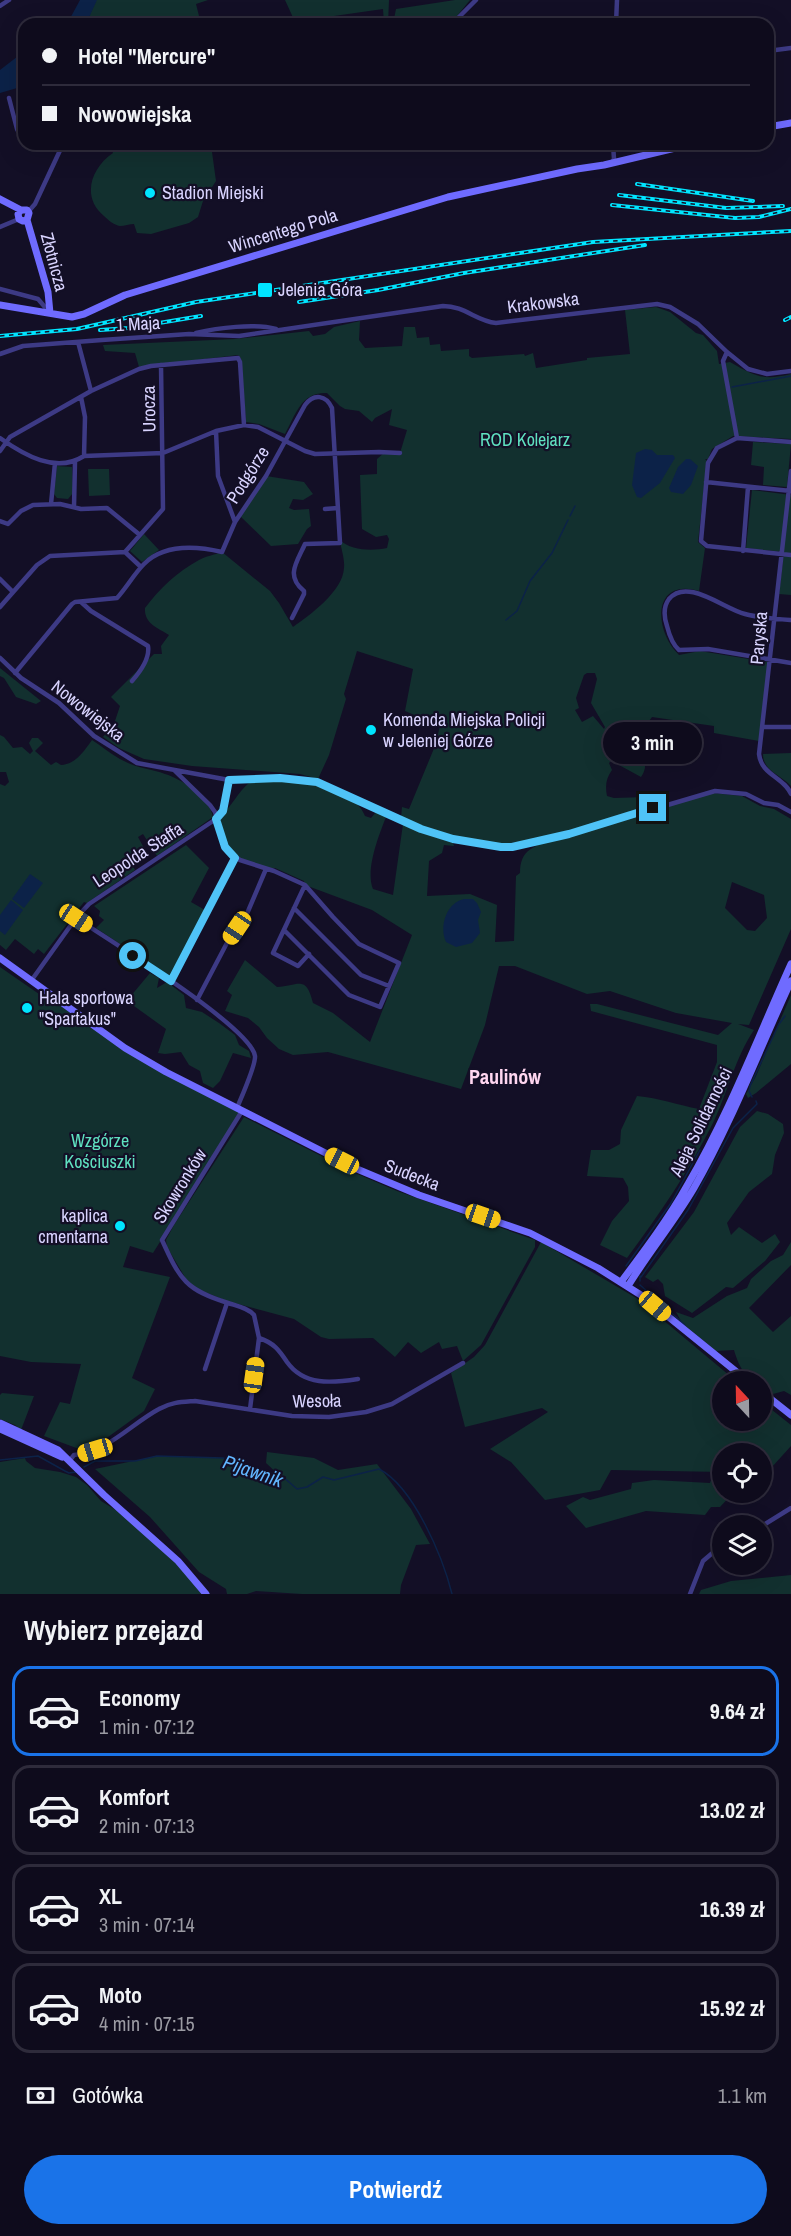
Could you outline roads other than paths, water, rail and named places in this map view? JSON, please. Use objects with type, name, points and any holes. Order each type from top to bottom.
[{"type":"street","points":[[0,6],[9,0]]},
{"type":"street","points":[[458,18],[476,0]]},
{"type":"street","points":[[616,18],[617,0]]},
{"type":"street","points":[[774,50],[791,48]]},
{"type":"street","points":[[9,98],[18,131]]},
{"type":"street","points":[[774,126],[791,123]]},
{"type":"street","points":[[0,226],[23,219],[18,214],[35,204],[60,150]]},
{"type":"street","points":[[612,161],[613,150]]},
{"type":"street","name":"Wincentego Pola","points":[[0,305],[50,312],[67,317],[79,316],[126,295],[432,202],[664,150]]},
{"type":"street","points":[[0,199],[25,211]]},
{"type":"street","name":"Złotnicza","points":[[23,219],[48,292],[50,312]]},
{"type":"street","points":[[0,290],[38,299],[50,312]]},
{"type":"street","name":"Krakowska","points":[[189,334],[218,328],[232,329],[263,325],[279,329],[442,306],[461,308],[483,320],[496,323],[657,304],[670,307],[693,320],[727,352],[754,372],[772,374],[791,371]]},
{"type":"street","name":"1 Maja","points":[[0,354],[23,346],[189,334]]},
{"type":"street","points":[[78,342],[91,391]]},
{"type":"street","points":[[727,352],[723,362],[736,438]]},
{"type":"street","points":[[0,451],[10,437],[91,391],[138,369],[162,366],[238,358],[244,425]]},
{"type":"street","name":"Urocza","points":[[124,552],[163,509],[162,366]]},
{"type":"street","points":[[81,397],[85,417],[84,456]]},
{"type":"street","name":"Podgórze","points":[[141,567],[150,558],[165,551],[198,548],[222,552],[235,522],[266,476],[307,402],[321,397],[326,399],[332,408],[340,543],[305,544],[294,567],[293,576],[295,584],[304,591],[304,594],[292,618]]},
{"type":"street","name":"Urocza","points":[[163,453],[216,432],[244,425]]},
{"type":"street","name":"Podgórze","points":[[244,425],[258,427],[305,452],[315,454],[400,453]]},
{"type":"street","name":"Podgórze","points":[[216,432],[218,476],[235,522]]},
{"type":"street","points":[[0,438],[29,457],[55,463],[75,462],[84,456],[163,453]]},
{"type":"street","points":[[791,442],[736,438],[717,448],[710,457],[701,536],[703,545],[791,555]]},
{"type":"street","points":[[74,507],[75,462]]},
{"type":"street","points":[[51,504],[55,463]]},
{"type":"street","name":"Paryska","points":[[791,471],[760,760],[765,770],[784,784],[791,794]]},
{"type":"street","points":[[706,482],[790,491]]},
{"type":"street","points":[[743,550],[748,487]]},
{"type":"street","points":[[0,521],[6,524],[26,507],[36,504],[110,509],[140,534]]},
{"type":"street","points":[[325,509],[338,508]]},
{"type":"street","points":[[0,607],[37,565],[50,556],[124,552],[141,567],[117,598],[75,602],[69,606],[15,673]]},
{"type":"street","points":[[0,579],[13,592]]},
{"type":"street","points":[[791,620],[774,619],[734,610],[700,594],[684,591],[678,592],[669,599],[664,610],[675,647],[683,650],[708,649],[791,663]]},
{"type":"street","points":[[81,602],[148,646],[144,663],[132,681]]},
{"type":"street","name":"Nowowiejska","points":[[0,658],[15,673],[59,703],[94,736],[137,763],[229,780],[280,778],[317,782],[421,829],[453,839],[506,847],[569,834],[681,799],[715,791],[746,794],[791,812]]},
{"type":"street","points":[[762,727],[791,727]]},
{"type":"street","points":[[175,771],[205,798],[215,812],[225,847],[235,858],[305,885],[359,944],[399,963],[380,1007],[352,997],[284,930]]},
{"type":"street","points":[[216,819],[223,811],[229,780]]},
{"type":"street","name":"Leopolda Staffa","points":[[31,981],[76,918],[89,904],[216,819]]},
{"type":"street","points":[[171,981],[235,858]]},
{"type":"street","points":[[197,1000],[228,941],[246,916],[266,869]]},
{"type":"street","points":[[305,885],[273,953],[298,966],[309,954]]},
{"type":"street","points":[[294,908],[361,975],[388,986]]},
{"type":"street","points":[[76,918],[171,981],[220,1017],[246,1040],[254,1053],[254,1063],[240,1110]]},
{"type":"street","name":"Sudecka","points":[[0,958],[125,1048],[240,1110],[400,1188],[530,1233],[624,1284],[735,1371]]},
{"type":"street","name":"Aleja Solidarności","points":[[624,1284],[668,1218],[713,1137],[791,964]]},
{"type":"street","name":"Aleja Solidarności","points":[[624,1284],[676,1218],[705,1167],[791,981]]},
{"type":"street","name":"Skowronków","points":[[240,1110],[162,1240],[188,1286],[201,1294],[252,1312],[256,1318],[259,1338],[250,1409]]},
{"type":"street","points":[[205,1369],[227,1303]]},
{"type":"street","points":[[259,1338],[278,1348],[295,1372],[311,1380],[331,1382],[358,1379]]},
{"type":"street","name":"Wesoła","points":[[70,1460],[74,1455],[95,1450],[112,1441],[160,1408],[177,1402],[195,1401],[304,1417],[329,1417],[366,1412],[392,1404],[463,1363]]},
{"type":"street","points":[[772,1400],[791,1415]]},
{"type":"street","points":[[0,1423],[58,1450],[178,1561],[206,1594]]},
{"type":"street","points":[[0,1429],[70,1460]]},
{"type":"street","points":[[772,1520],[791,1508]]},
{"type":"street","points":[[690,1594],[703,1562],[712,1554]]},
{"type":"water","points":[[80,0],[97,0],[89,18],[70,18]]},
{"type":"water","points":[[18,56],[18,88],[0,93],[0,70]]},
{"type":"water","points":[[645,449],[652,450],[657,455],[673,455],[675,458],[660,483],[641,498],[637,497],[632,485],[636,453]]},
{"type":"water","points":[[686,459],[690,459],[698,466],[691,485],[683,494],[671,492],[669,488],[678,467]]},
{"type":"water","points":[[30,874],[43,883],[24,908],[12,899]]},
{"type":"water","points":[[464,899],[473,899],[477,903],[481,912],[478,920],[480,933],[472,943],[456,947],[446,942],[444,923],[453,905]]},
{"type":"water","points":[[11,900],[23,910],[5,935],[0,931],[0,915]]},
{"type":"waterway","points":[[732,387],[791,376]]},
{"type":"waterway","points":[[570,516],[575,506]]},
{"type":"waterway","points":[[506,620],[517,611],[530,581],[552,553],[568,520]]},
{"type":"waterway","points":[[752,1097],[749,1091],[750,1086],[785,1016]]},
{"type":"waterway","points":[[641,1277],[688,1210],[733,1128],[757,1104],[756,1101]]},
{"type":"waterway","points":[[626,1266],[671,1203],[700,1150]]},
{"type":"waterway","points":[[640,1276],[640,1281]]},
{"type":"waterway","points":[[640,1285],[685,1325]]},
{"type":"waterway","name":"Pijawnik","points":[[0,1460],[38,1456],[69,1473],[76,1472]]},
{"type":"waterway","name":"Pijawnik","points":[[84,1467],[95,1461],[135,1461],[157,1456],[223,1458],[282,1476],[297,1489],[307,1487],[323,1477],[334,1480],[379,1469],[392,1478],[415,1507],[434,1543],[452,1594]]},
{"type":"railway","points":[[637,184],[753,201]]},
{"type":"railway","points":[[619,195],[726,208],[783,206]]},
{"type":"railway","points":[[612,205],[735,218],[759,217],[791,209]]},
{"type":"railway","points":[[0,336],[77,329],[196,302],[593,242],[791,231]]},
{"type":"railway","points":[[299,302],[645,245]]},
{"type":"railway","points":[[100,330],[129,328],[201,316]]},
{"type":"railway","points":[[785,320],[791,317]]},
{"type":"place","name":"Stadion Miejski","points":[[150,193]]},
{"type":"place","name":"Jelenia Góra","points":[[265,290]]},
{"type":"place","name":"Komenda Miejska Policji w Jeleniej Górze","points":[[371,730]]},
{"type":"place","name":"Hala sportowa \"Spartakus\"","points":[[27,1008]]},
{"type":"place","name":"kaplica cmentarna","points":[[120,1226]]},
{"type":"district","name":"Paulinów","points":[[505,1077]]},
{"type":"park label","name":"ROD Kolejarz","points":[[525,440]]},
{"type":"park label","name":"Wzgórze Kościuszki","points":[[100,1151]]}]
